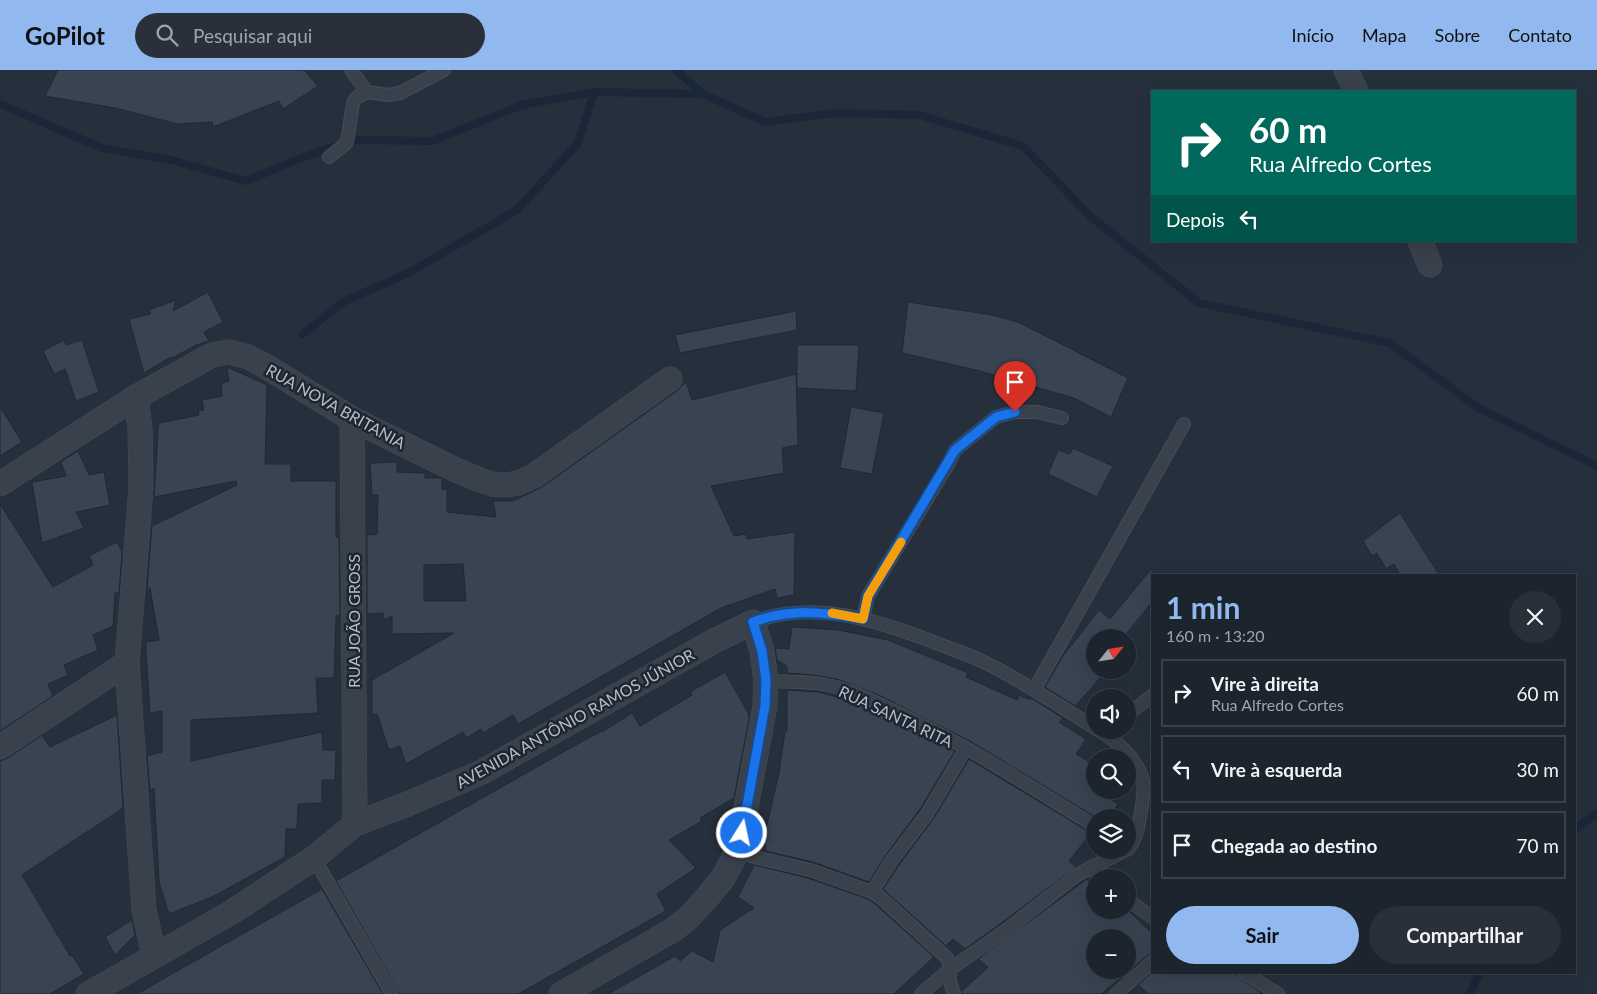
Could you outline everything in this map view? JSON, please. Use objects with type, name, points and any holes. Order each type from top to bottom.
[{"type":"street","points":[[1346,70],[1356,90]]},
{"type":"street","points":[[1420,242],[1430,265]]},
{"type":"street","name":"RUA NOVA BRITANIA","points":[[0,484],[136,397],[212,355],[230,352],[248,357],[267,367],[352,419],[456,470],[492,484],[518,483],[534,476],[670,379]]},
{"type":"street","points":[[136,397],[140,429],[140,488],[127,663],[144,910],[154,955]]},
{"type":"street","name":"RUA JOÃO GROSS","points":[[352,419],[355,824]]},
{"type":"street","points":[[561,994],[673,930],[705,900],[723,878],[738,850],[765,706],[766,680],[762,651],[753,622]]},
{"type":"street","name":"AVENIDA ANTÔNIO RAMOS JÚNIOR","points":[[88,994],[232,912],[314,858],[355,824],[482,772],[714,641],[753,622]]},
{"type":"street","points":[[0,748],[127,663]]},
{"type":"lane","points":[[351,70],[367,92]]},
{"type":"lane","points":[[329,157],[347,142],[353,103],[356,98],[367,92],[388,95],[400,93],[444,70]]},
{"type":"lane","points":[[863,619],[868,596],[955,450],[996,417],[1015,412],[1037,412],[1062,418]]},
{"type":"lane","points":[[1034,690],[1184,424]]},
{"type":"lane","points":[[753,622],[770,616],[803,612],[828,613],[863,619],[900,629],[990,665],[1086,722]]},
{"type":"lane","name":"RUA SANTA RITA","points":[[766,680],[812,682],[829,685],[915,720],[966,748],[1086,821]]},
{"type":"lane","points":[[1136,708],[1151,697]]},
{"type":"lane","points":[[1111,739],[1131,758],[1139,770],[1144,783],[1136,834]]},
{"type":"lane","name":"RUA SANTA RITA","points":[[872,892],[892,860],[927,814],[966,748]]},
{"type":"lane","points":[[738,850],[754,857],[803,868],[872,892],[880,897],[946,958],[949,964],[950,982],[954,994]]},
{"type":"lane","points":[[314,858],[392,994]]},
{"type":"lane","points":[[921,994],[949,970],[1006,931],[1071,880],[1106,859]]},
{"type":"lane","points":[[1136,906],[1151,916]]},
{"type":"lane","points":[[1116,994],[1151,963]]},
{"type":"lane","points":[[1245,974],[1278,994]]},
{"type":"building","points":[[58,70],[304,70],[318,86],[283,109],[279,101],[213,127],[212,122],[178,124],[115,108],[45,96]]},
{"type":"building","points":[[208,292],[223,322],[204,332],[209,341],[171,357],[144,373],[129,319],[151,314],[149,310],[176,300],[173,311]]},
{"type":"building","points":[[908,302],[992,315],[1018,322],[1128,378],[1111,417],[1074,398],[976,370],[902,353]]},
{"type":"building","points":[[796,311],[797,330],[680,353],[675,335]]},
{"type":"building","points":[[64,340],[66,345],[82,340],[99,392],[76,401],[65,369],[54,374],[43,351]]},
{"type":"building","points":[[797,345],[859,345],[856,391],[797,388]]},
{"type":"building","points":[[227,367],[267,385],[265,464],[291,464],[291,481],[336,481],[336,537],[339,537],[340,615],[336,616],[334,678],[316,678],[318,713],[191,720],[191,761],[322,732],[323,750],[336,750],[335,780],[322,780],[322,803],[298,804],[297,829],[286,829],[285,857],[214,896],[169,914],[159,882],[154,788],[150,791],[147,756],[162,752],[162,711],[150,713],[146,652],[146,642],[159,640],[150,588],[147,588],[152,526],[237,485],[236,481],[154,497],[158,431],[159,423],[199,415],[198,411],[204,410],[202,400],[222,396],[221,383],[229,381]]},
{"type":"building","points":[[796,374],[798,445],[782,448],[784,473],[711,486],[734,536],[746,534],[747,539],[795,532],[794,595],[777,598],[775,589],[721,608],[518,724],[513,715],[483,733],[481,729],[466,738],[463,732],[406,764],[400,746],[389,750],[377,714],[372,715],[372,680],[454,633],[392,634],[392,616],[384,620],[383,613],[367,614],[367,535],[377,534],[378,495],[372,495],[370,463],[397,462],[397,472],[425,473],[425,478],[442,478],[442,490],[447,489],[447,512],[496,517],[493,501],[513,501],[542,487],[678,390],[686,382],[692,400]],"holes":[[[463,564],[466,601],[424,601],[424,565]]]},
{"type":"building","points":[[0,407],[22,442],[0,456]]},
{"type":"building","points":[[851,407],[884,413],[872,474],[840,468]]},
{"type":"building","points":[[1073,448],[1113,466],[1097,497],[1048,474],[1058,450],[1070,454]]},
{"type":"building","points":[[78,451],[89,475],[104,472],[110,505],[76,512],[84,528],[42,543],[32,482],[66,476],[61,462]]},
{"type":"building","points":[[0,504],[53,587],[93,565],[89,556],[117,542],[122,552],[119,593],[115,593],[113,626],[93,635],[98,650],[64,665],[68,675],[48,684],[53,696],[0,731]]},
{"type":"building","points":[[1400,513],[1438,574],[1399,574],[1394,564],[1386,569],[1377,553],[1372,556],[1363,541]]},
{"type":"building","points":[[1152,568],[1151,603],[1130,629],[1086,629],[1086,679],[1099,679],[1090,689],[1086,689],[1086,694],[1075,706],[1045,687],[1063,656],[1099,610],[1110,619]]},
{"type":"building","points":[[792,627],[838,630],[888,640],[968,673],[966,677],[1017,700],[1019,695],[1030,700],[1031,698],[1063,718],[1059,722],[1086,739],[1076,754],[1086,760],[1086,799],[1110,799],[1118,804],[1115,809],[1086,809],[1086,811],[970,741],[881,696],[837,679],[787,673],[787,666],[777,660],[775,648],[789,649]]},
{"type":"building","points":[[725,672],[748,713],[749,719],[734,798],[700,818],[702,821],[669,840],[696,868],[657,894],[666,911],[518,994],[400,994],[336,881],[572,747],[602,732],[632,713],[640,726],[692,695],[690,692]]},
{"type":"building","points":[[787,690],[818,692],[849,700],[955,751],[920,809],[886,855],[869,882],[813,862],[766,851],[764,837],[779,773],[785,731],[787,731]]},
{"type":"building","points":[[117,715],[123,808],[22,875],[70,956],[72,955],[84,974],[50,994],[0,994],[0,761],[8,758],[42,735],[50,747]]},
{"type":"building","points":[[969,759],[1086,830],[1086,839],[1069,861],[1076,867],[965,949],[953,939],[946,946],[883,889],[934,818]]},
{"type":"building","points":[[754,865],[808,878],[868,899],[934,957],[894,994],[608,994],[675,956],[680,961],[692,951],[713,962],[720,930],[754,908],[738,897]]},
{"type":"building","points":[[1086,880],[1086,919],[1136,918],[1151,932],[1151,954],[1136,965],[1136,929],[1086,929],[1086,979],[1119,979],[1101,994],[962,994],[962,991],[988,967],[978,959]]},
{"type":"building","points":[[322,889],[383,994],[137,994],[184,967]]},
{"type":"building","points":[[132,920],[135,935],[115,955],[105,937]]},
{"type":"building","points":[[1151,973],[1234,974],[1263,994],[1149,994],[1138,985]]},
{"type":"waterway","points":[[676,70],[703,94]]},
{"type":"waterway","points":[[353,140],[432,141],[522,105],[594,92]]},
{"type":"waterway","points":[[303,334],[343,302],[408,273],[517,210],[578,143],[594,92],[703,94],[765,122],[836,113],[919,115],[1023,146],[1090,216],[1199,303],[1390,343],[1477,407],[1597,466]]},
{"type":"waterway","points":[[0,104],[102,148],[171,160],[246,181],[301,158],[336,146]]},
{"type":"waterway","points":[[1576,828],[1597,813]]},
{"type":"waterway","points":[[1469,994],[1480,974]]},
{"type":"slow traffic","points":[[832,613],[863,619],[868,596],[901,542]]},
{"type":"route","points":[[742,833],[765,706],[766,680],[762,651],[753,622],[770,616],[803,612],[828,613],[863,619],[868,596],[955,450],[996,417],[1015,412]]}]
